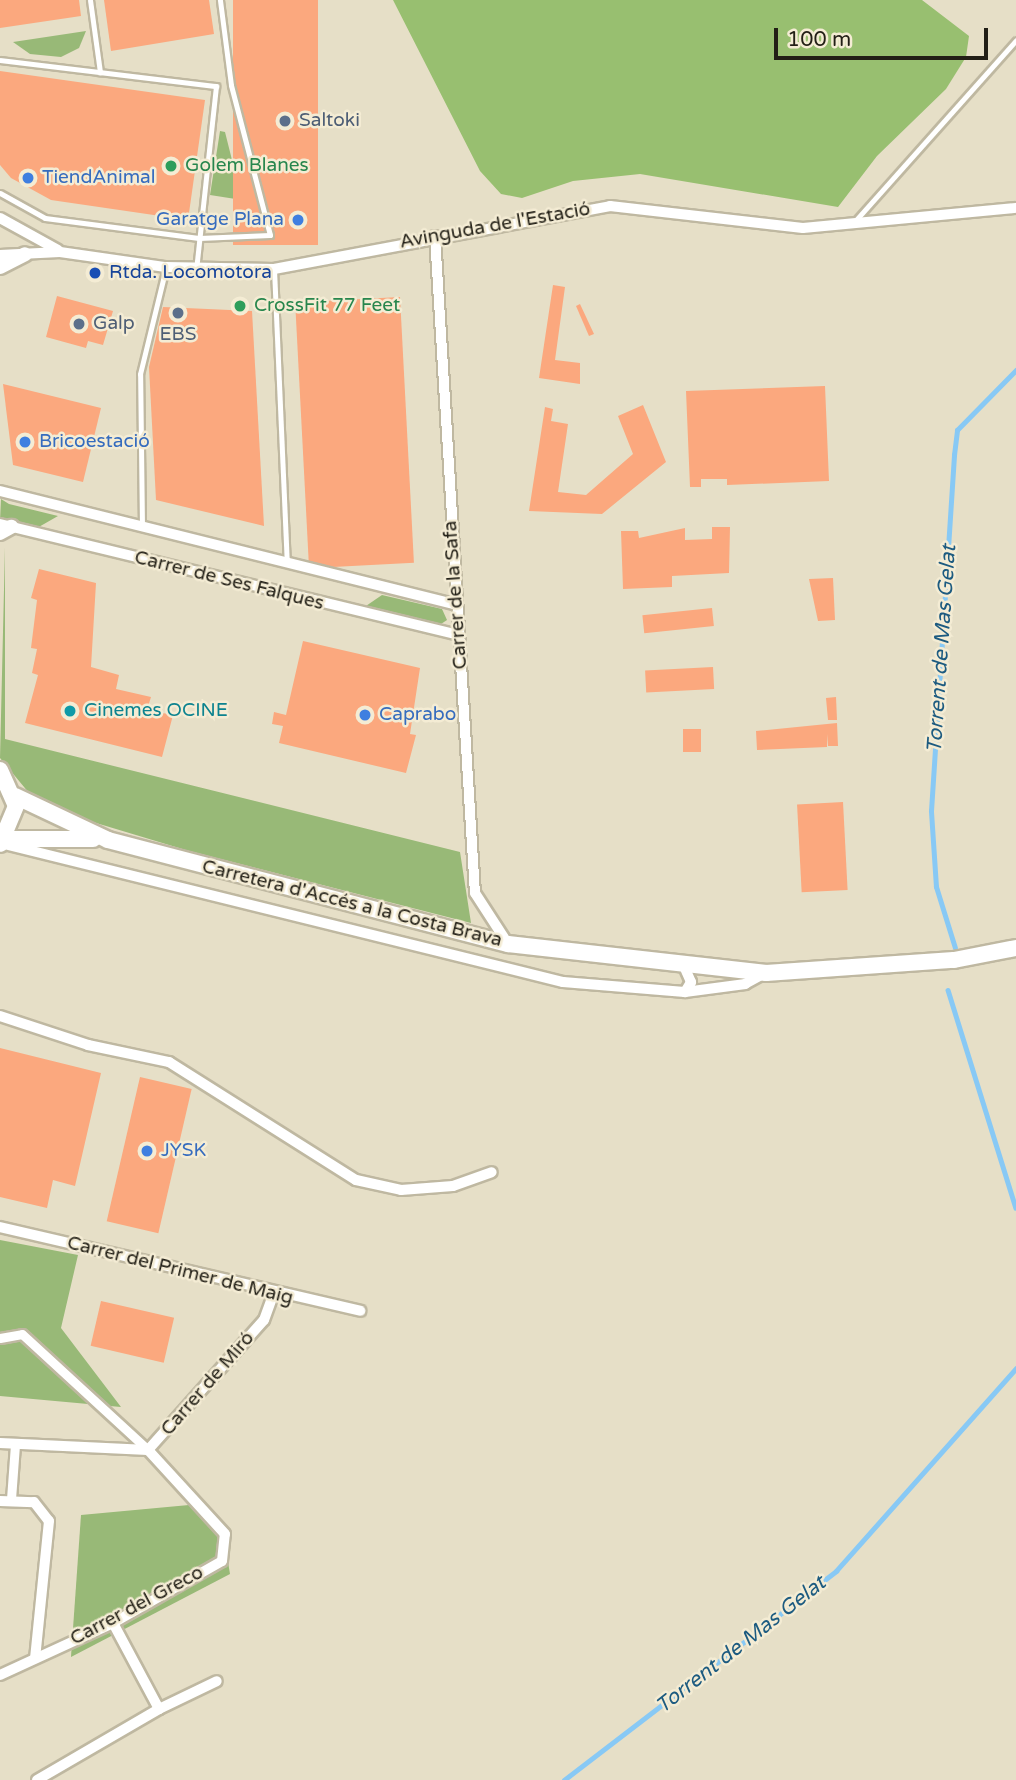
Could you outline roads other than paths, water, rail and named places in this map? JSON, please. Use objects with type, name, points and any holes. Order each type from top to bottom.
[{"type":"main road","points":[[0,770],[15,796],[2,842]]},
{"type":"main road","name":"Carretera d'Accés a la Costa Brava","points":[[15,796],[108,840],[508,944],[766,973],[954,960],[1016,948]]},
{"type":"main road","name":"Carretera d'Accés a la Costa Brava","points":[[2,842],[108,840]]},
{"type":"street","name":"Avinguda de l'Estació","points":[[0,255],[60,252],[166,267],[274,269],[435,236],[610,206],[803,228],[1016,208]]},
{"type":"street","name":"Avinguda de l'Estació","points":[[0,218],[60,252]]},
{"type":"street","name":"Carrer de la Safa","points":[[435,236],[475,893],[508,944]]},
{"type":"street","points":[[0,267],[24,254]]},
{"type":"street","name":"Carrer de Ses Falques","points":[[0,491],[142,529],[456,605]]},
{"type":"street","name":"Carrer de Ses Falques","points":[[4,528],[458,635]]},
{"type":"street","points":[[2,842],[564,982],[685,992],[745,984],[766,973]]},
{"type":"street","points":[[683,964],[691,982],[685,992]]},
{"type":"street","points":[[0,1016],[88,1045],[169,1062],[356,1180],[401,1190],[453,1186],[492,1172]]},
{"type":"street","name":"Carrer del Primer de Maig","points":[[0,1227],[273,1294],[360,1311]]},
{"type":"street","name":"Carrer de Miró","points":[[0,1443],[148,1450],[264,1320],[273,1294]]},
{"type":"street","points":[[0,1338],[22,1334],[148,1450]]},
{"type":"street","points":[[15,1444],[5,1500],[34,1502],[49,1521],[35,1658]]},
{"type":"street","name":"Carrer del Greco","points":[[0,1675],[113,1623],[222,1561],[225,1534],[148,1450]]},
{"type":"street","points":[[113,1623],[159,1709]]},
{"type":"street","points":[[37,1780],[159,1709],[217,1681]]},
{"type":"lane","points":[[90,0],[100,72]]},
{"type":"lane","points":[[0,193],[45,218],[199,238],[270,235],[231,85],[220,0]]},
{"type":"lane","points":[[853,223],[1016,40]]},
{"type":"lane","points":[[0,60],[216,86],[231,85]]},
{"type":"lane","points":[[196,268],[216,86]]},
{"type":"lane","points":[[142,529],[140,374],[166,267]]},
{"type":"lane","points":[[274,269],[287,565]]},
{"type":"waterway","name":"Torrent de Mas Gelat","points":[[955,948],[936,887],[931,811],[954,455],[957,430],[1016,370]]},
{"type":"waterway","name":"Torrent de Mas Gelat","points":[[948,990],[1016,1208]]},
{"type":"waterway","name":"Torrent de Mas Gelat","points":[[564,1780],[836,1571],[1016,1368]]},
{"type":"place","name":"Saltoki","points":[[285,121]]},
{"type":"place","name":"Golem Blanes","points":[[171,166]]},
{"type":"place","name":"TiendAnimal","points":[[28,178]]},
{"type":"place","name":"Garatge Plana","points":[[298,220]]},
{"type":"place","name":"Rtda. Locomotora","points":[[95,273]]},
{"type":"place","name":"CrossFit 77 Feet","points":[[240,306]]},
{"type":"place","name":"EBS","points":[[178,313]]},
{"type":"place","name":"Galp","points":[[79,324]]},
{"type":"place","name":"Bricoestació","points":[[25,442]]},
{"type":"place","name":"Cinemes OCINE","points":[[70,711]]},
{"type":"place","name":"Caprabo","points":[[365,715]]},
{"type":"place","name":"JYSK","points":[[147,1151]]}]
